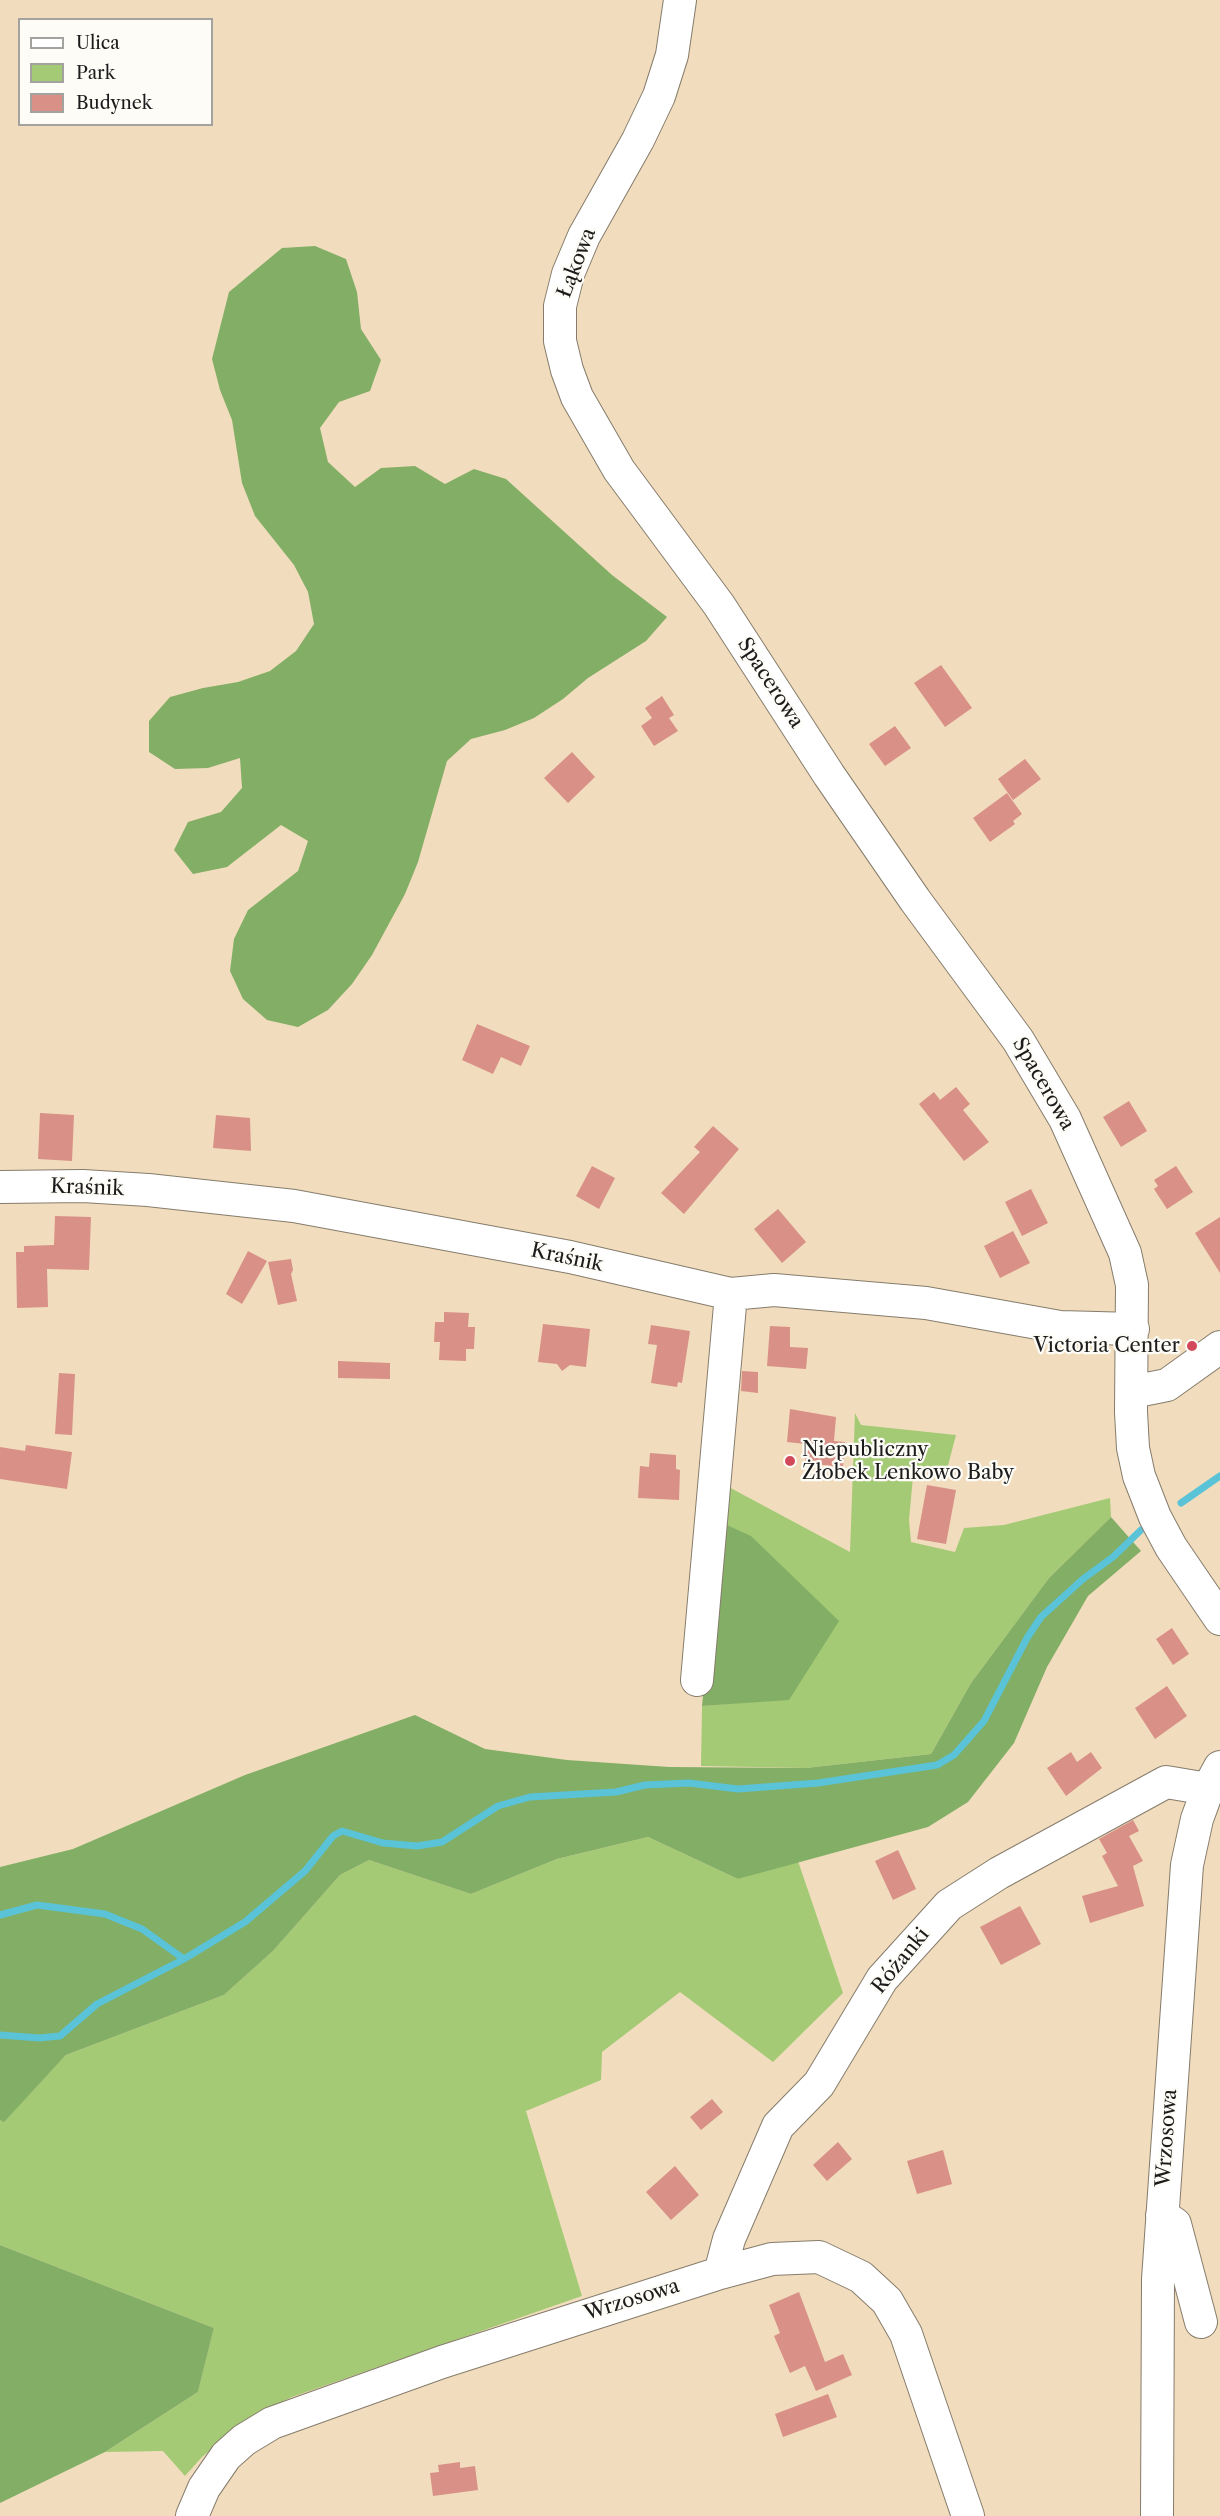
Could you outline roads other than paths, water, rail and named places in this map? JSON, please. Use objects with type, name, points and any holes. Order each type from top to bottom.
[{"type":"street","name":"Łąkowa","points":[[680,0],[672,55],[659,96],[638,140],[584,236],[568,274],[560,306],[560,341],[577,398],[595,432],[638,496],[719,605]]},
{"type":"street","name":"Spacerowa","points":[[719,605],[895,871],[1018,1040],[1065,1119],[1125,1252],[1132,1285],[1133,1448],[1139,1476],[1155,1517],[1194,1584],[1220,1619]]},
{"type":"street","name":"Kraśnik","points":[[1,1191],[83,1186],[148,1190],[294,1206],[570,1257],[731,1294],[774,1290],[926,1303],[1060,1328],[1133,1329]]},
{"type":"street","points":[[697,1680],[731,1294]]},
{"type":"street","points":[[1132,1392],[1167,1386],[1220,1347]]},
{"type":"street","name":"Wrzosowa","points":[[1157,2516],[1158,2279],[1187,1865],[1191,1843],[1214,1778]]},
{"type":"street","name":"Różanki","points":[[720,2273],[729,2239],[778,2126],[819,2084],[882,1979],[949,1905],[999,1873],[1166,1782],[1214,1778]]},
{"type":"street","points":[[1162,2215],[1175,2224],[1206,2307]]},
{"type":"street","name":"Wrzosowa","points":[[192,2516],[204,2488],[226,2456],[244,2440],[272,2423],[442,2362],[720,2273],[772,2259],[819,2257],[845,2267],[876,2288],[888,2301],[906,2334],[968,2516]]},
{"type":"waterway","points":[[1181,1503],[1220,1476]]},
{"type":"waterway","points":[[0,2035],[39,2038],[60,2036],[97,2004],[184,1959],[245,1922],[305,1871],[333,1836],[342,1831],[383,1843],[417,1846],[442,1842],[498,1806],[530,1797],[616,1792],[645,1785],[689,1783],[738,1789],[818,1783],[937,1765],[954,1755],[984,1721],[1027,1638],[1041,1617],[1083,1579],[1113,1557],[1141,1530]]},
{"type":"waterway","points":[[0,1915],[37,1905],[105,1914],[142,1929],[184,1959]]},
{"type":"place","name":"Victoria Center","points":[[1192,1346]]},
{"type":"place","name":"Niepubliczny Żłobek Lenkowo Baby","points":[[790,1461]]}]
